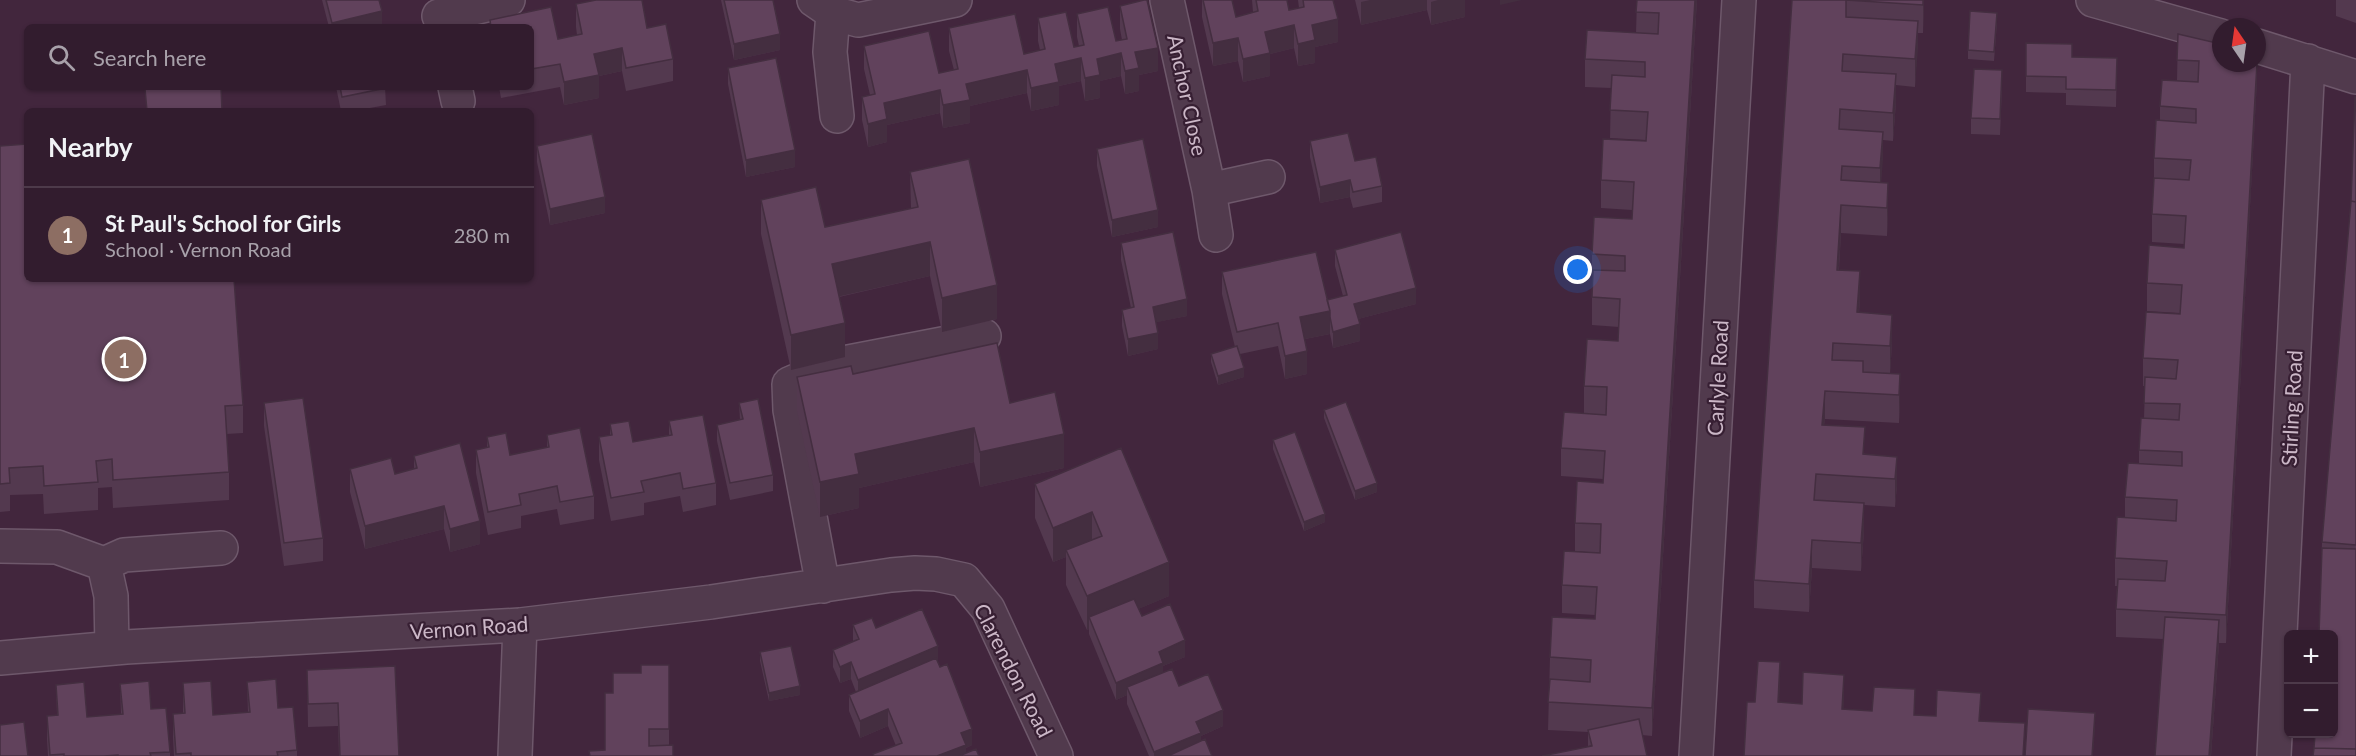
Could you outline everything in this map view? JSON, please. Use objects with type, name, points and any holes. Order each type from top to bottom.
[{"type":"street","points":[[438,14],[508,0]]},
{"type":"street","points":[[837,116],[824,7],[858,20],[955,0]]},
{"type":"street","name":"Anchor Close","points":[[1167,0],[1209,190],[1216,236]]},
{"type":"street","name":"Carlyle Road","points":[[1696,756],[1739,0]]},
{"type":"street","points":[[2093,0],[2212,33]]},
{"type":"street","points":[[2266,49],[2356,77]]},
{"type":"street","name":"Stirling Road","points":[[2274,756],[2308,61]]},
{"type":"street","points":[[1209,190],[1268,177]]},
{"type":"street","points":[[823,586],[790,410],[789,384],[833,365],[984,336]]},
{"type":"street","points":[[0,546],[57,547],[104,564],[124,555],[221,548]]},
{"type":"street","points":[[104,564],[111,596],[112,648]]},
{"type":"street","name":"Vernon Road","points":[[0,658],[112,648],[520,625],[711,602],[915,573],[936,574]]},
{"type":"street","name":"Clarendon Road","points":[[936,574],[964,580],[988,609],[1056,756]]},
{"type":"street","points":[[515,756],[520,625]]},
{"type":"building","points":[[326,0],[379,0],[382,11],[332,23]]},
{"type":"building","points":[[596,0],[642,0],[647,28],[666,24],[673,59],[626,68],[622,48],[594,54],[599,75],[564,82],[560,64],[534,68],[534,24],[491,24],[490,20],[551,7],[558,39],[582,34],[576,4]]},
{"type":"building","points":[[724,0],[773,0],[780,34],[734,44]]},
{"type":"building","points":[[1147,0],[1158,48],[1135,52],[1139,68],[1125,71],[1121,53],[1097,59],[1100,75],[1085,78],[1081,58],[1055,64],[1059,82],[1031,88],[1027,70],[966,84],[970,100],[943,105],[940,90],[884,103],[887,119],[868,124],[862,97],[875,94],[864,46],[929,31],[939,73],[958,69],[949,28],[1015,14],[1024,54],[1045,49],[1038,18],[1066,12],[1074,47],[1084,45],[1077,14],[1108,7],[1116,41],[1127,39],[1120,6]]},
{"type":"building","points":[[1203,0],[1232,0],[1236,17],[1258,11],[1256,0],[1287,0],[1289,10],[1304,7],[1303,0],[1333,0],[1338,19],[1312,25],[1315,40],[1298,44],[1294,25],[1265,32],[1270,53],[1243,59],[1238,38],[1213,43]]},
{"type":"building","points":[[1637,0],[1695,0],[1652,708],[1548,702],[1550,679],[1590,682],[1591,660],[1550,657],[1552,617],[1595,619],[1597,587],[1562,585],[1564,551],[1600,553],[1601,524],[1575,523],[1577,481],[1603,483],[1605,451],[1561,448],[1564,412],[1606,415],[1607,387],[1584,386],[1587,339],[1618,341],[1620,299],[1592,297],[1593,270],[1625,271],[1625,256],[1592,254],[1594,217],[1632,219],[1634,182],[1601,180],[1603,139],[1646,141],[1648,112],[1610,110],[1612,75],[1645,77],[1645,62],[1585,59],[1587,30],[1658,34],[1659,13],[1636,12]]},
{"type":"building","points":[[1792,0],[1846,0],[1846,17],[1918,21],[1915,59],[1843,54],[1842,71],[1896,74],[1893,113],[1840,109],[1839,129],[1883,132],[1880,168],[1842,166],[1841,180],[1888,183],[1887,208],[1841,205],[1837,270],[1860,271],[1857,312],[1892,315],[1890,346],[1833,343],[1832,360],[1863,361],[1863,372],[1900,374],[1899,395],[1825,391],[1822,425],[1865,427],[1863,454],[1897,457],[1895,479],[1816,474],[1814,500],[1864,503],[1861,543],[1812,540],[1809,584],[1754,580]]},
{"type":"building","points":[[1846,0],[1923,0],[1923,5]]},
{"type":"building","points":[[1970,11],[1997,13],[1994,52],[1968,50]]},
{"type":"building","points":[[2178,34],[2212,42],[2212,72],[2256,72],[2226,615],[2116,609],[2118,579],[2165,581],[2167,561],[2115,558],[2117,517],[2176,521],[2177,500],[2125,497],[2128,463],[2182,466],[2182,452],[2139,450],[2141,418],[2179,420],[2180,404],[2144,403],[2145,377],[2176,379],[2178,360],[2143,358],[2146,312],[2180,314],[2182,285],[2147,283],[2149,245],[2184,248],[2186,216],[2152,214],[2154,178],[2189,180],[2191,160],[2154,158],[2156,120],[2196,123],[2196,109],[2160,106],[2162,80],[2198,82],[2199,61],[2177,60]]},
{"type":"building","points":[[2026,43],[2072,44],[2072,57],[2117,58],[2116,90],[2066,89],[2066,77],[2026,76]]},
{"type":"building","points":[[776,58],[795,150],[746,160],[728,68]]},
{"type":"building","points":[[1974,69],[2002,70],[2000,119],[1971,118]]},
{"type":"building","points":[[145,90],[221,90],[222,108],[147,108]]},
{"type":"building","points":[[341,90],[376,90],[342,97]]},
{"type":"building","points":[[2356,97],[2356,202],[2351,201]]},
{"type":"building","points":[[1348,133],[1355,161],[1376,157],[1382,186],[1353,192],[1350,180],[1320,187],[1310,141]]},
{"type":"building","points":[[592,134],[605,197],[550,209],[537,146]]},
{"type":"building","points":[[1143,139],[1158,210],[1112,220],[1097,149]]},
{"type":"building","points":[[24,144],[24,282],[234,282],[243,405],[225,406],[229,472],[113,480],[112,459],[96,461],[98,482],[44,486],[43,466],[9,468],[10,483],[0,484],[0,146]]},
{"type":"building","points":[[969,159],[997,285],[942,298],[930,242],[832,264],[845,323],[791,335],[761,200],[816,187],[825,227],[918,207],[910,172]]},
{"type":"building","points":[[2351,201],[2356,202],[2356,545],[2322,542]]},
{"type":"building","points":[[1173,232],[1187,299],[1153,307],[1158,333],[1128,339],[1122,310],[1134,307],[1121,243]]},
{"type":"building","points":[[1401,232],[1416,288],[1354,304],[1360,324],[1333,332],[1327,300],[1347,295],[1335,250]]},
{"type":"building","points":[[1316,252],[1330,311],[1300,317],[1307,351],[1285,356],[1278,323],[1237,332],[1222,272]]},
{"type":"building","points":[[997,343],[1010,403],[1055,392],[1064,434],[980,452],[974,428],[855,454],[859,474],[820,482],[797,377],[851,366],[853,374]]},
{"type":"building","points":[[1237,346],[1244,368],[1218,376],[1211,354]]},
{"type":"building","points":[[303,398],[323,538],[284,543],[264,403]]},
{"type":"building","points":[[758,399],[773,475],[730,483],[717,425],[743,419],[739,403]]},
{"type":"building","points":[[1346,402],[1377,483],[1355,491],[1324,410]]},
{"type":"building","points":[[703,415],[716,483],[683,489],[680,473],[641,481],[644,492],[611,498],[599,437],[612,435],[610,424],[629,421],[633,442],[672,435],[669,421]]},
{"type":"building","points":[[580,428],[594,496],[560,502],[557,486],[519,494],[521,505],[488,512],[476,450],[489,447],[487,437],[506,433],[510,455],[549,447],[547,435]]},
{"type":"building","points":[[1295,432],[1325,514],[1304,522],[1273,440]]},
{"type":"building","points":[[460,443],[480,521],[450,529],[444,506],[365,526],[350,469],[391,458],[395,474],[417,468],[414,456]]},
{"type":"building","points":[[1121,448],[1169,562],[1087,596],[1066,550],[1102,536],[1092,512],[1053,528],[1035,484]]},
{"type":"building","points":[[2322,548],[2356,549],[2356,749],[2314,748],[2315,738],[2338,738],[2338,630],[2319,630]]},
{"type":"building","points":[[1134,599],[1142,616],[1170,604],[1185,640],[1159,652],[1163,663],[1116,683],[1089,617]]},
{"type":"building","points":[[922,609],[938,646],[858,680],[851,662],[840,667],[833,650],[859,639],[853,625],[872,618],[876,628]]},
{"type":"building","points":[[2165,617],[2219,620],[2209,756],[2155,756]]},
{"type":"building","points":[[791,646],[800,686],[769,693],[760,652]]},
{"type":"building","points":[[936,658],[940,667],[947,664],[972,729],[961,733],[966,745],[937,756],[874,756],[873,754],[902,743],[888,709],[860,721],[849,695]]},
{"type":"building","points":[[1758,661],[1780,662],[1778,702],[1802,704],[1803,672],[1844,675],[1842,709],[1872,711],[1874,687],[1915,689],[1914,715],[1936,716],[1937,690],[1981,693],[1979,721],[2025,723],[2023,756],[1744,756],[1747,702],[1755,702]]},
{"type":"building","points":[[641,665],[669,665],[669,729],[649,729],[649,746],[673,745],[673,756],[590,756],[589,751],[605,750],[605,693],[613,693],[613,673],[641,673]]},
{"type":"building","points":[[395,666],[399,756],[340,756],[338,703],[308,704],[307,670]]},
{"type":"building","points":[[1172,669],[1179,686],[1208,674],[1223,710],[1196,722],[1201,733],[1154,752],[1127,687]]},
{"type":"building","points":[[276,679],[278,708],[293,707],[297,750],[277,752],[278,756],[176,754],[173,714],[185,713],[183,683],[211,681],[213,715],[250,712],[247,682]]},
{"type":"building","points":[[149,681],[151,709],[166,708],[170,752],[150,753],[151,756],[50,755],[47,716],[58,715],[56,685],[84,682],[87,717],[123,714],[120,684]]},
{"type":"building","points":[[2028,709],[2095,713],[2092,756],[2025,756]]},
{"type":"building","points":[[1639,719],[1647,756],[1542,756],[1592,746],[1588,730]]},
{"type":"building","points":[[24,722],[28,756],[0,756],[0,725]]},
{"type":"building","points":[[1205,739],[1212,756],[1168,756]]},
{"type":"building","points":[[2314,748],[2356,749],[2356,756],[2313,756]]},
{"type":"building","points":[[976,749],[979,756],[959,756]]},
{"type":"place","name":"St Paul's School for Girls","points":[[124,359]]}]
